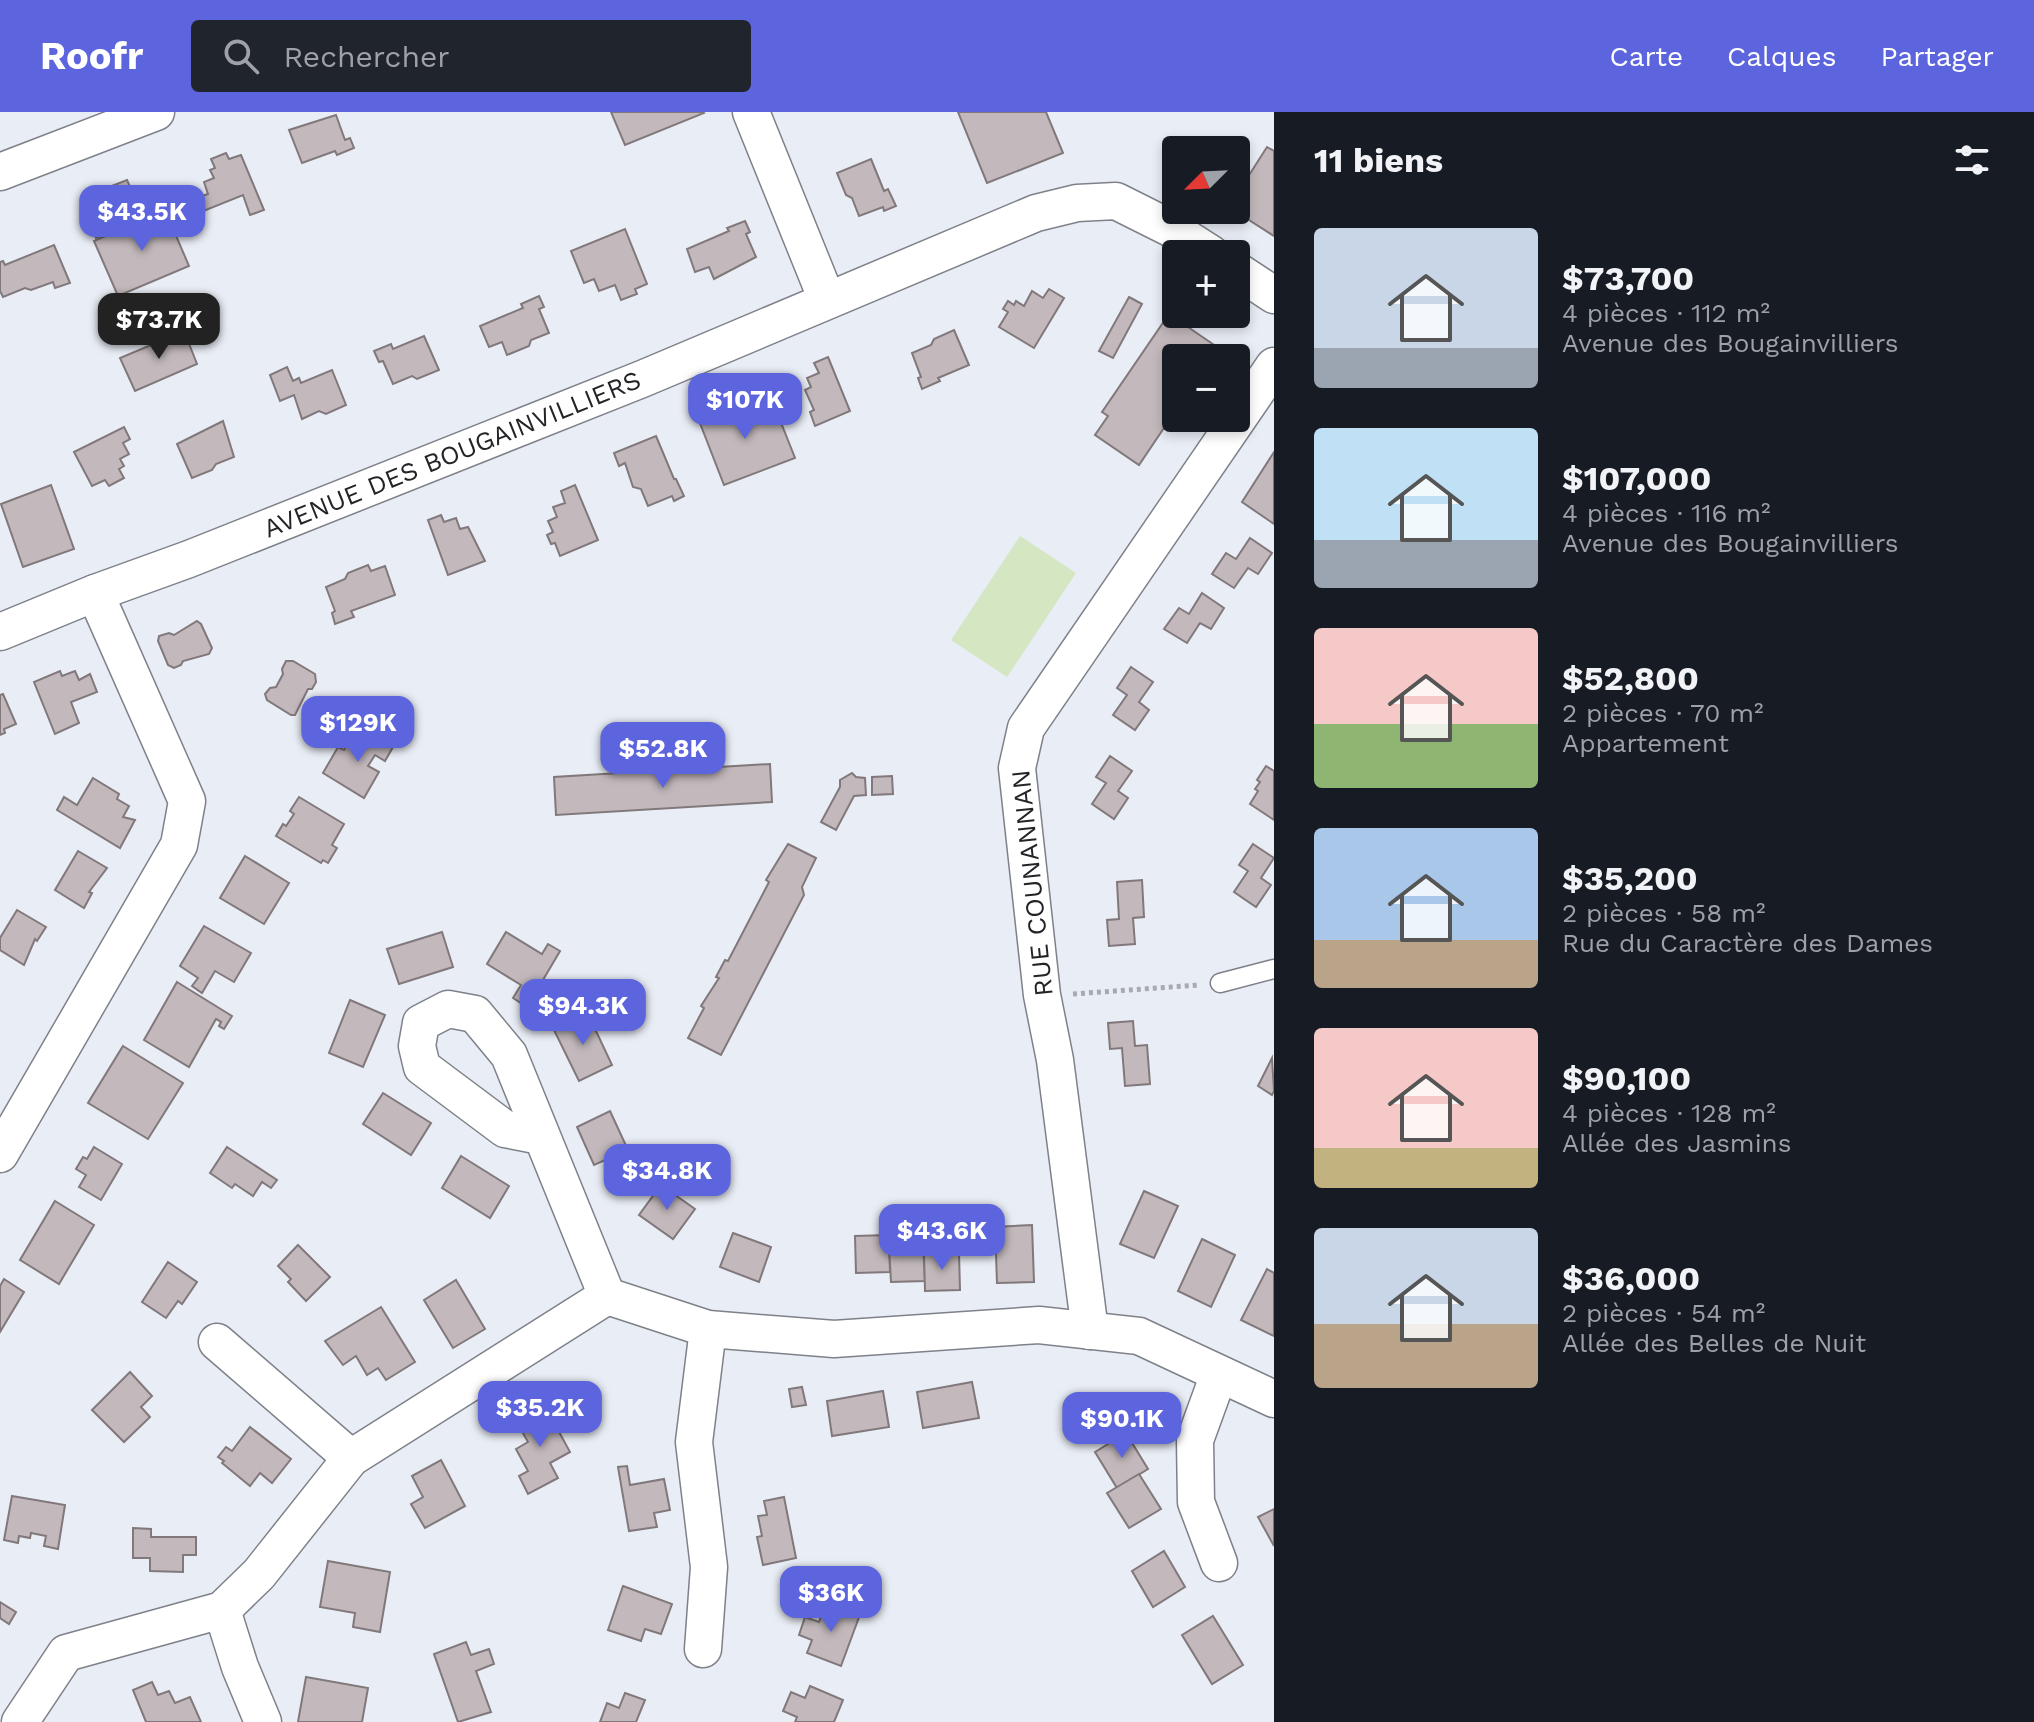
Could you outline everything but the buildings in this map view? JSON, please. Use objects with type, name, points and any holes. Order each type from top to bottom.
[{"type":"street","points":[[0,172],[156,112]]},
{"type":"street","points":[[751,112],[827,300]]},
{"type":"street","name":"AVENUE DES BOUGAINVILLIERS","points":[[0,632],[642,379],[1036,213],[1077,203],[1116,201],[1189,240]]},
{"type":"street","points":[[1250,279],[1274,295]]},
{"type":"street","name":"RUE COUNANNAN","points":[[1090,1331],[1055,1060],[1042,995],[1017,768],[1026,728],[1274,366]]},
{"type":"street","points":[[0,1154],[179,845],[187,801],[95,593]]},
{"type":"street","points":[[541,1136],[607,1296],[708,1329],[834,1339],[1039,1325],[1139,1336],[1274,1399]]},
{"type":"street","points":[[20,1722],[66,1653],[222,1610],[259,1574],[351,1458],[607,1296]]},
{"type":"street","points":[[703,1649],[709,1567],[694,1442],[708,1329]]},
{"type":"street","points":[[217,1342],[351,1458]]},
{"type":"street","points":[[1219,1374],[1195,1440],[1196,1502],[1219,1563]]},
{"type":"street","points":[[222,1610],[240,1667],[263,1722]]},
{"type":"lane","points":[[1220,983],[1274,969]]},
{"type":"path","points":[[1042,995],[1220,983]]},
{"type":"green space","points":[[1020,536],[1076,573],[1007,677],[951,640]]}]
